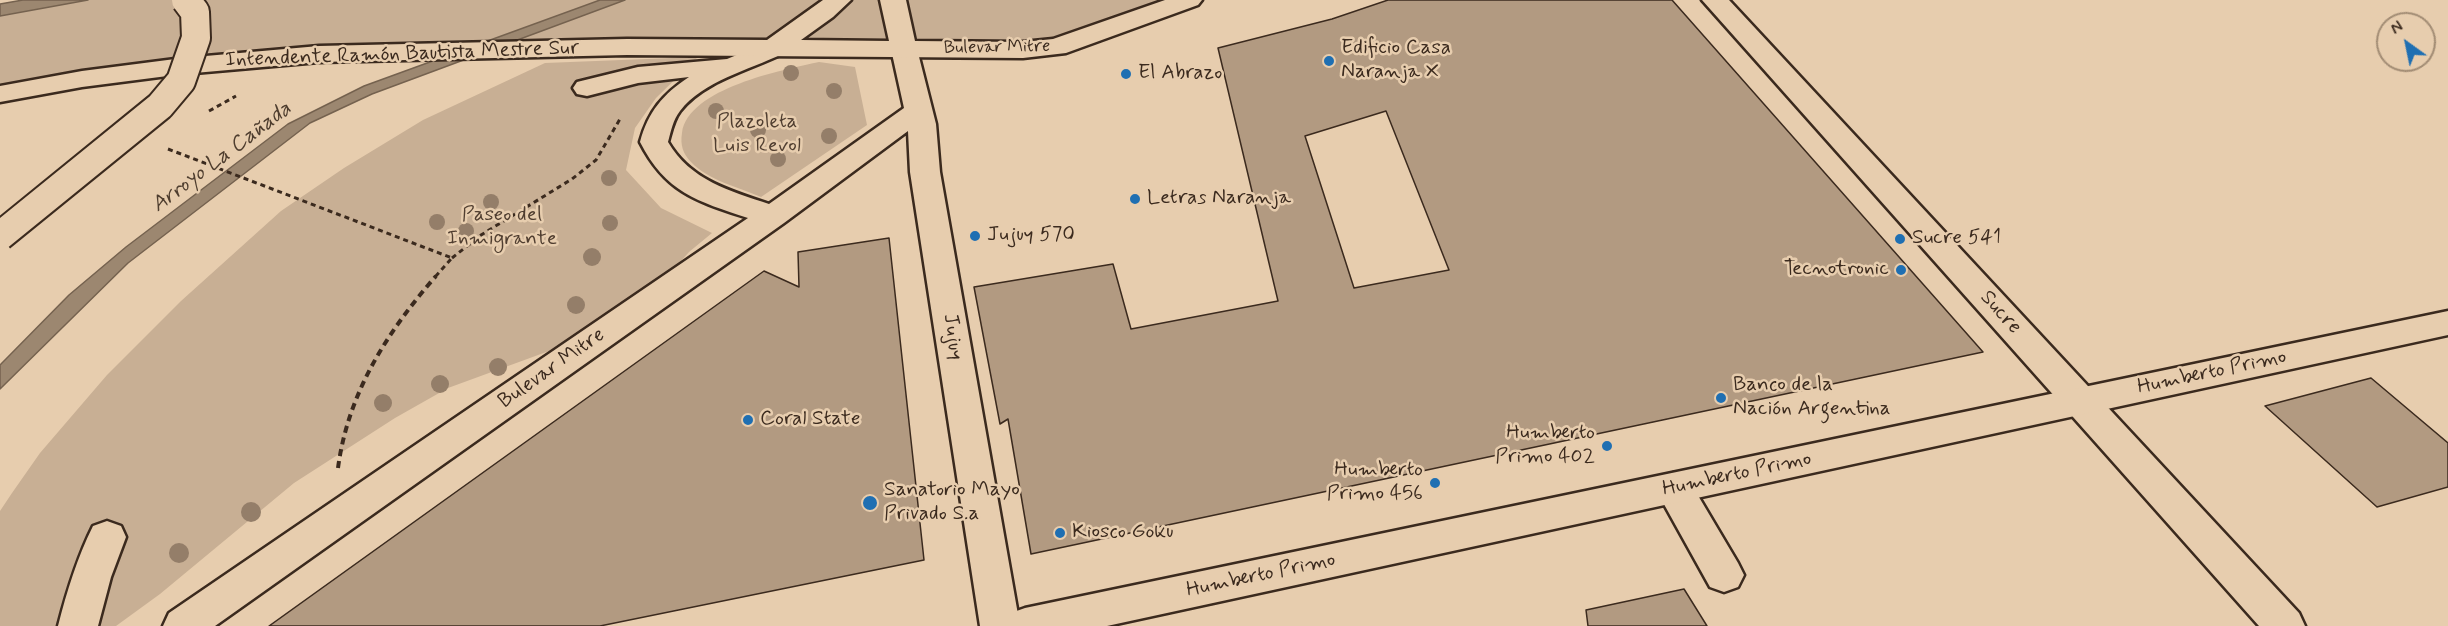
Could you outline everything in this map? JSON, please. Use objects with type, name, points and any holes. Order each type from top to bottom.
[{"type":"main road","points":[[0,236],[160,106],[181,81],[196,38],[195,12],[186,0]]},
{"type":"main road","points":[[773,216],[722,199],[682,179],[666,165],[654,142],[660,117],[672,103],[700,82],[773,48],[838,0]]},
{"type":"main road","name":"Jujuy","points":[[892,0],[919,110],[925,172],[1000,626]]},
{"type":"main road","name":"Bulevar Mitre","points":[[773,48],[1023,50],[1057,47],[1189,0]]},
{"type":"main road","name":"Sucre","points":[[1715,0],[2285,626]]},
{"type":"main road","name":"Intendente Ramón Bautista Mestre Sur","points":[[0,94],[82,79],[319,54],[627,47],[773,48]]},
{"type":"main road","points":[[587,87],[631,75],[669,69],[735,66]]},
{"type":"main road","name":"Bulevar Mitre","points":[[183,626],[773,216],[919,110]]},
{"type":"main road","name":"Humberto Primo","points":[[1025,626],[2448,322]]},
{"type":"main road","points":[[1674,488],[1724,574]]},
{"type":"main road","points":[[78,626],[91,577],[107,537]]},
{"type":"path","points":[[206,113],[237,96]]},
{"type":"path","points":[[337,519],[338,472],[344,428],[354,399],[369,368],[394,332],[423,291],[452,258],[481,235],[572,179],[596,160],[622,115]]},
{"type":"path","points":[[162,147],[452,258]]},
{"type":"green space","points":[[88,0],[1189,0],[1057,47],[319,54],[0,94],[0,16]]},
{"type":"green space","name":"Paseo del Inmigrante","points":[[698,57],[656,98],[635,128],[626,170],[661,208],[712,233],[689,252],[659,286],[590,336],[448,388],[395,418],[294,483],[160,594],[116,626],[0,626],[0,511],[12,493],[40,453],[107,375],[181,301],[281,211],[344,168],[423,120],[545,63]]},
{"type":"green space","name":"Plazoleta Luis Revol","points":[[819,62],[855,67],[867,125],[761,197],[706,174],[686,156],[681,141],[682,133],[688,117],[701,104],[718,93],[761,76]]},
{"type":"shaded area","points":[[23,0],[88,0],[0,16],[0,4]]},
{"type":"shaded area","points":[[600,0],[625,0],[372,94],[310,123],[128,263],[0,389],[0,365],[69,295],[126,247],[288,124],[364,86]]},
{"type":"building","points":[[1388,0],[1672,0],[1983,352],[1031,554],[1008,419],[1000,424],[974,287],[1113,264],[1131,329],[1278,301],[1218,48],[1332,19]],"holes":[[[1386,111],[1449,270],[1354,288],[1305,136]]]},
{"type":"building","points":[[889,238],[924,560],[600,626],[269,626],[764,271],[799,287],[798,252]]},
{"type":"building","points":[[2371,378],[2448,443],[2448,487],[2377,507],[2265,406]]},
{"type":"building","points":[[1684,589],[1707,626],[1588,626],[1586,610]]},
{"type":"place","name":"Edificio Casa Naranja X","points":[[1329,61]]},
{"type":"place","name":"El Abrazo","points":[[1126,74]]},
{"type":"place","name":"Letras Naranja","points":[[1135,199]]},
{"type":"place","name":"Jujuy 570","points":[[975,236]]},
{"type":"place","name":"Sucre 541","points":[[1900,239]]},
{"type":"place","name":"Tecnotronic","points":[[1901,270]]},
{"type":"place","name":"Banco de la Nación Argentina","points":[[1721,398]]},
{"type":"place","name":"Coral State","points":[[748,420]]},
{"type":"place","name":"Humberto Primo 402","points":[[1607,446]]},
{"type":"place","name":"Humberto Primo 456","points":[[1435,483]]},
{"type":"place","name":"Sanatorio Mayo Privado S.a","points":[[870,503]]},
{"type":"place","name":"Kiosco Goku","points":[[1060,533]]},
{"type":"water label","name":"Arroyo La Cañada","points":[[222,158]]}]
